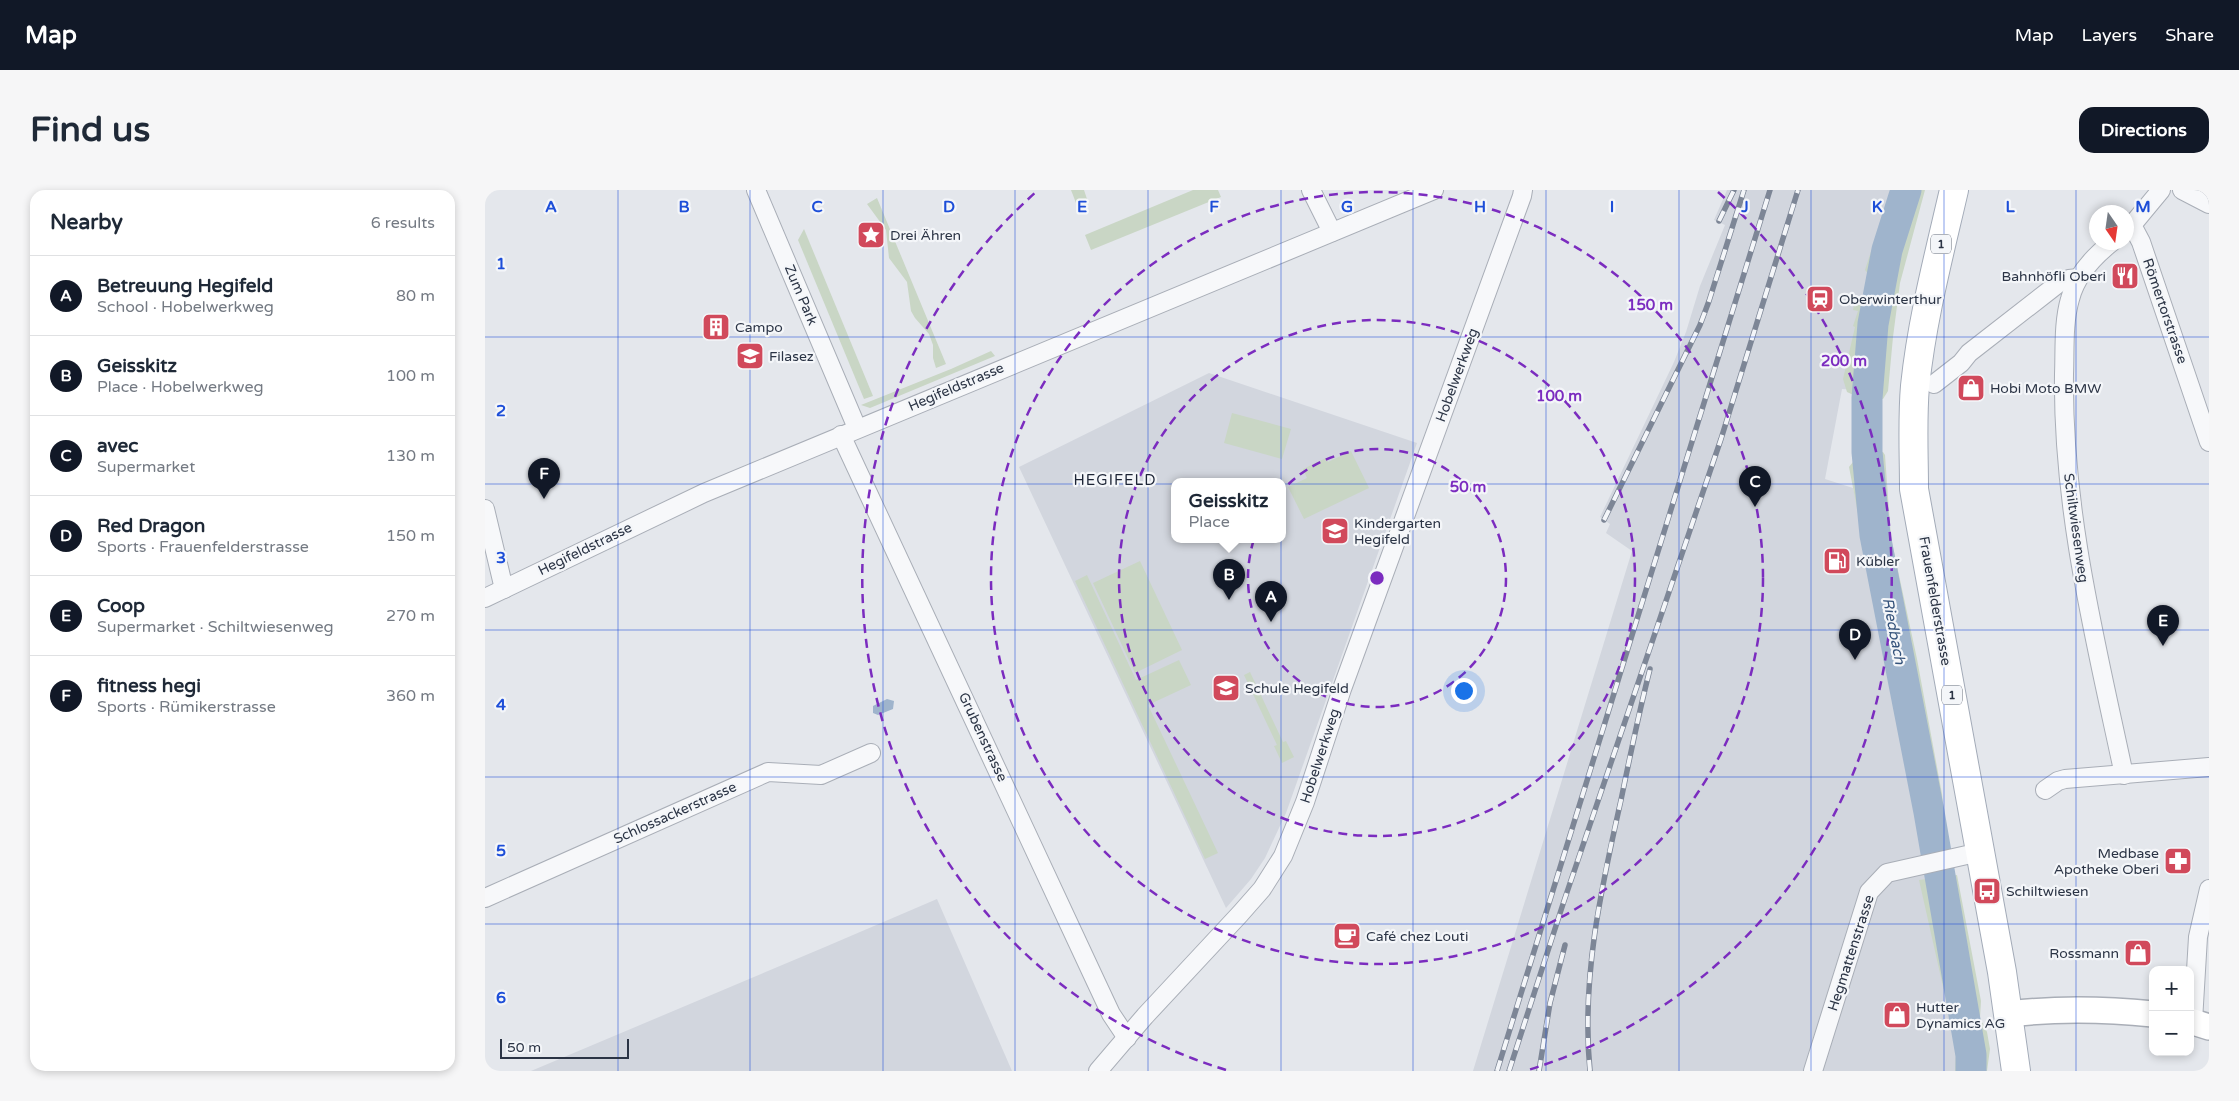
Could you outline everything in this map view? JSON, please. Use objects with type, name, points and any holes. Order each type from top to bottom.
[{"type":"main road","name":"Frauenfelderstrasse","points":[[1954,190],[1928,298],[1915,385],[1913,425],[1914,489],[2010,1014],[2016,1071]]},
{"type":"main road","points":[[2010,1014],[2080,1008],[2149,1014]]},
{"type":"street","name":"Zum Park","points":[[756,190],[857,428]]},
{"type":"street","points":[[1311,190],[1332,232]]},
{"type":"street","name":"Hegifeldstrasse","points":[[485,598],[694,497],[1434,190]]},
{"type":"street","name":"Hobelwerkweg","points":[[1098,1071],[1262,889],[1283,856],[1305,802],[1342,689],[1523,190]]},
{"type":"street","name":"Römertorstrasse","points":[[2134,222],[2161,190]]},
{"type":"street","points":[[2182,190],[2209,204]]},
{"type":"street","name":"Römertorstrasse","points":[[2134,234],[2141,242],[2209,442]]},
{"type":"street","name":"Schiltwiesenweg","points":[[2103,250],[2091,261],[2078,278],[2070,299],[2065,332],[2065,423],[2068,470],[2084,583],[2124,775]]},
{"type":"street","points":[[1934,384],[1961,363],[1969,353],[2059,283],[2078,278]]},
{"type":"street","name":"Grubenstrasse","points":[[841,435],[1104,998],[1116,1023],[1127,1038]]},
{"type":"street","points":[[485,509],[504,589]]},
{"type":"street","name":"Schlossackerstrasse","points":[[485,898],[768,772],[821,775],[871,753]]},
{"type":"street","points":[[2045,790],[2065,779],[2209,767]]},
{"type":"street","name":"Hegmattenstrasse","points":[[1813,1071],[1869,892],[1887,874],[1980,852]]},
{"type":"street","points":[[2197,1023],[2198,937],[2209,889]]},
{"type":"shaded area","points":[[1727,190],[1893,190],[1856,390],[1842,389],[1825,479],[1853,488],[1929,812],[1971,1055],[1971,1071],[1473,1071],[1632,551],[1606,533],[1610,524],[1600,517],[1674,362],[1686,332],[1700,286],[1725,225],[1714,220]]},
{"type":"shaded area","name":"Schule Hegifeld","points":[[1209,373],[1417,443],[1286,813],[1265,858],[1251,879],[1226,908],[1019,467]]},
{"type":"shaded area","points":[[937,899],[1012,1071],[531,1071],[825,947]]},
{"type":"green space","points":[[1071,190],[1084,190],[1087,199],[1076,203]]},
{"type":"green space","points":[[1193,190],[1218,190],[1221,197],[1091,250],[1085,235]]},
{"type":"green space","points":[[1891,190],[1925,190],[1900,283],[1888,391],[1883,399],[1862,399],[1847,392],[1843,379],[1855,327],[1853,326],[1858,311],[1853,310],[1855,302],[1862,299],[1869,275],[1865,270]]},
{"type":"green space","points":[[877,198],[946,364],[936,368],[933,358],[933,345],[929,334],[911,311],[907,282],[889,258],[886,230],[867,204]]},
{"type":"green space","points":[[804,229],[873,396],[864,399],[798,240]]},
{"type":"green space","points":[[991,351],[995,356],[870,408],[861,405],[951,369]]},
{"type":"green space","points":[[1232,413],[1291,429],[1282,459],[1224,443]]},
{"type":"green space","points":[[1351,451],[1369,488],[1304,519],[1288,487],[1307,478],[1303,469],[1326,458],[1328,462]]},
{"type":"green space","points":[[1861,452],[1883,452],[1885,455],[1891,538],[1917,659],[1942,794],[1947,840],[1926,844],[1921,840],[1849,467]]},
{"type":"green space","points":[[1140,561],[1182,650],[1135,673],[1093,583]]},
{"type":"green space","points":[[1087,575],[1136,680],[1179,660],[1191,685],[1148,705],[1218,853],[1205,859],[1075,581]]},
{"type":"green space","points":[[1250,672],[1283,742],[1286,741],[1294,757],[1282,763],[1274,746],[1277,745],[1244,675]]},
{"type":"green space","points":[[1957,875],[1981,1001],[1980,1018],[1987,1032],[1990,1049],[1987,1071],[1955,1071],[1956,1054],[1948,1009],[1919,880]]},
{"type":"water","points":[[887,699],[894,701],[893,709],[878,715],[873,713],[873,706]]},
{"type":"waterway","name":"Riedbach","points":[[1906,190],[1887,250],[1873,324],[1867,398],[1867,452],[1875,535],[1929,812],[1971,1055],[1971,1071]]},
{"type":"railway","points":[[1719,221],[1734,190]]},
{"type":"railway","points":[[1604,520],[1700,325],[1744,190]]},
{"type":"railway","points":[[1497,1071],[1770,190]]},
{"type":"railway","points":[[1509,1071],[1564,901],[1721,439],[1798,190]]},
{"type":"railway","points":[[1590,1071],[1588,1002],[1595,934],[1606,867],[1650,669]]},
{"type":"railway","points":[[1539,1071],[1550,1003],[1565,945]]},
{"type":"place","name":"Drei Ähren","points":[[871,235]]},
{"type":"place","name":"Bahnhöfli Oberi","points":[[2125,276]]},
{"type":"place","name":"Oberwinterthur","points":[[1820,299]]},
{"type":"place","name":"Campo","points":[[716,327]]},
{"type":"place","name":"Filasez","points":[[750,356]]},
{"type":"place","name":"Hobi Moto BMW","points":[[1971,388]]},
{"type":"place","name":"fitness hegi","points":[[544,499]]},
{"type":"place","name":"avec","points":[[1755,507]]},
{"type":"place","name":"Kindergarten Hegifeld","points":[[1335,531]]},
{"type":"place","name":"Kübler","points":[[1837,561]]},
{"type":"place","name":"Geisskitz","points":[[1229,600]]},
{"type":"place","name":"Betreuung Hegifeld","points":[[1271,622]]},
{"type":"place","name":"Coop","points":[[2163,646]]},
{"type":"place","name":"Red Dragon","points":[[1855,660]]},
{"type":"place","name":"Schule Hegifeld","points":[[1226,688]]},
{"type":"place","name":"Medbase Apotheke Oberi","points":[[2178,861]]},
{"type":"place","name":"Schiltwiesen","points":[[1987,891]]},
{"type":"place","name":"Café chez Louti","points":[[1347,936]]},
{"type":"place","name":"Rossmann","points":[[2138,953]]},
{"type":"place","name":"Hutter Dynamics AG","points":[[1897,1015]]},
{"type":"district","name":"HEGIFELD","points":[[1115,480]]}]
